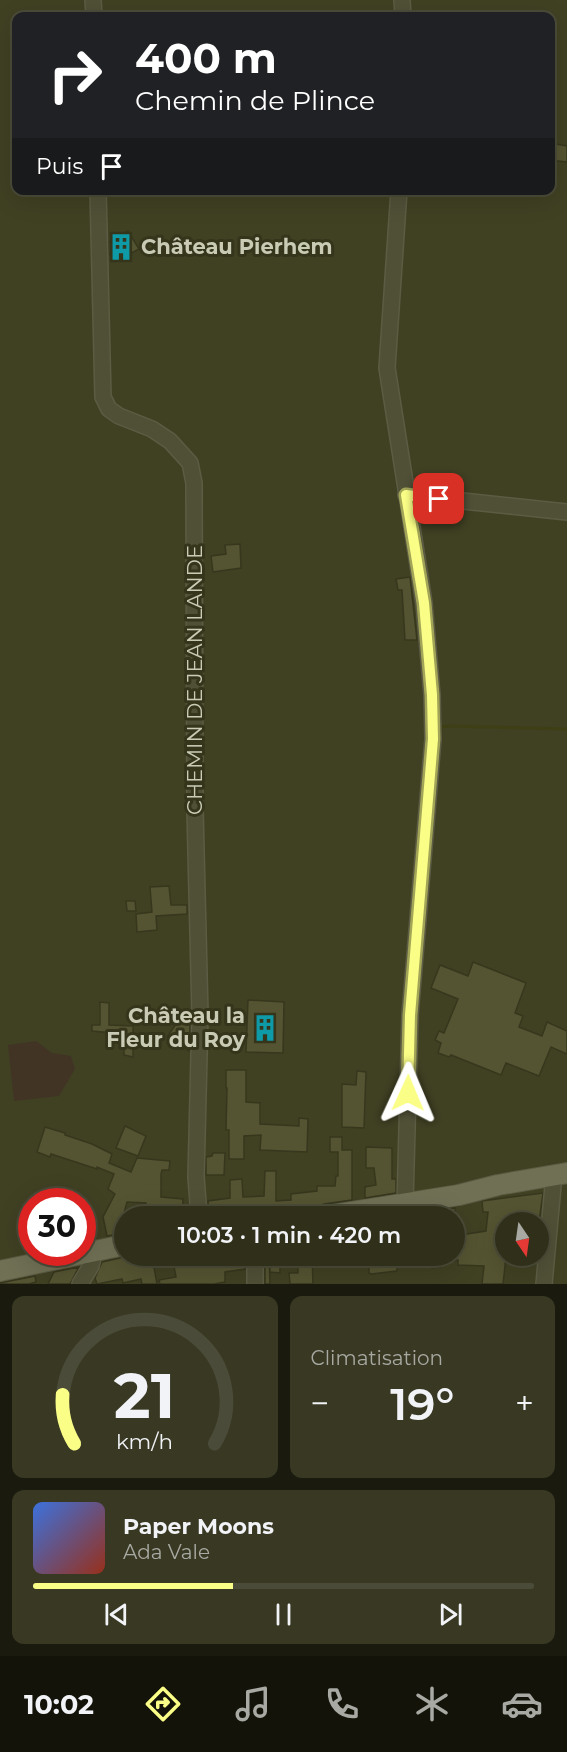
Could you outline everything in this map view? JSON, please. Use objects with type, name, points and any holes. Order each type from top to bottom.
[{"type":"main road","points":[[392,1206],[560,1174]]},
{"type":"main road","points":[[96,1250],[114,1247]]},
{"type":"main road","points":[[0,1271],[23,1266]]},
{"type":"street","name":"CHEMIN DE JEAN LANDE","points":[[98,195],[102,397],[110,409],[119,416],[152,429],[170,441],[190,463],[194,483],[195,810],[200,1015],[196,1178],[198,1206]]},
{"type":"street","points":[[399,195],[387,368],[424,603],[432,695],[433,739],[410,1015],[405,1204]]},
{"type":"street","points":[[406,495],[567,512]]},
{"type":"street","points":[[544,1284],[560,1174]]},
{"type":"street","points":[[80,1284],[91,1266]]},
{"type":"street","points":[[255,1266],[255,1284]]},
{"type":"shaded area","points":[[36,1041],[52,1053],[71,1056],[75,1069],[59,1096],[14,1101],[8,1045]]},
{"type":"building","points":[[555,144],[567,146],[567,162],[555,161]]},
{"type":"building","name":"Château Pierhem","points":[[128,231],[139,249],[115,262],[109,253],[109,242]]},
{"type":"building","points":[[240,544],[241,568],[213,572],[211,556],[226,554],[225,545]]},
{"type":"building","points":[[410,577],[417,640],[405,640],[402,590],[398,590],[396,579]]},
{"type":"building","points":[[169,886],[171,905],[187,905],[187,914],[156,916],[157,930],[137,932],[136,914],[152,912],[150,887]]},
{"type":"building","points":[[126,901],[135,901],[136,911],[127,911]]},
{"type":"building","points":[[473,962],[526,983],[515,1013],[523,1016],[519,1027],[542,1036],[547,1022],[567,1031],[567,1054],[551,1047],[539,1076],[506,1063],[501,1075],[451,1055],[449,1057],[438,1053],[441,1043],[435,1040],[439,1031],[444,1033],[458,999],[431,988],[440,965],[468,976]]},
{"type":"building","name":"Château la Fleur du Roy","points":[[248,1000],[284,1002],[283,1053],[246,1052]]},
{"type":"building","points":[[100,1002],[109,1003],[109,1025],[133,1026],[133,1057],[124,1055],[124,1034],[92,1031],[92,1025],[100,1025]]},
{"type":"building","points":[[177,1015],[190,1024],[189,1051],[167,1037],[176,1024],[172,1022]]},
{"type":"building","points":[[226,1070],[246,1070],[246,1102],[260,1103],[260,1124],[299,1126],[299,1118],[308,1119],[307,1152],[260,1150],[261,1135],[244,1136],[244,1159],[229,1159],[229,1130],[226,1130]]},
{"type":"building","points":[[357,1071],[366,1072],[364,1128],[342,1127],[342,1084],[356,1085]]},
{"type":"building","points":[[125,1126],[146,1136],[138,1156],[116,1148]]},
{"type":"building","points":[[45,1127],[65,1133],[65,1135],[112,1154],[109,1163],[131,1172],[137,1158],[170,1161],[169,1170],[162,1170],[161,1174],[161,1197],[183,1199],[183,1206],[146,1206],[146,1203],[127,1202],[126,1206],[114,1206],[114,1235],[107,1236],[103,1217],[115,1194],[108,1189],[114,1174],[97,1167],[97,1169],[51,1154],[50,1157],[37,1152]]},
{"type":"building","points":[[330,1137],[342,1137],[342,1150],[352,1150],[352,1200],[319,1206],[208,1206],[208,1201],[230,1198],[230,1180],[242,1179],[243,1197],[264,1196],[265,1171],[276,1171],[276,1201],[291,1200],[291,1194],[317,1191],[317,1186],[335,1186],[336,1176],[338,1176],[338,1152],[330,1152]]},
{"type":"building","points":[[366,1147],[392,1148],[392,1179],[396,1179],[396,1193],[365,1198],[365,1187],[376,1185],[374,1168],[366,1168]]},
{"type":"building","points":[[213,1153],[225,1153],[224,1175],[206,1175],[206,1157],[212,1156]]},
{"type":"building","points":[[543,1193],[540,1212],[495,1212],[495,1266],[505,1266],[503,1284],[482,1284],[484,1266],[465,1265],[465,1234],[486,1231],[488,1212],[483,1212],[482,1201]]},
{"type":"building","points":[[114,1259],[114,1266],[154,1266],[157,1284],[142,1284],[141,1279],[123,1283],[122,1279],[97,1284],[95,1278],[102,1262]]},
{"type":"building","points":[[174,1266],[245,1266],[245,1269],[225,1272],[225,1282],[160,1284],[159,1280],[176,1277]]},
{"type":"building","points":[[265,1266],[269,1266],[270,1284],[265,1284]]},
{"type":"building","points":[[270,1266],[280,1266],[280,1273],[270,1272]]},
{"type":"building","points":[[298,1266],[312,1266],[313,1284],[290,1284],[289,1273],[298,1273]]},
{"type":"building","points":[[369,1266],[397,1266],[397,1271],[369,1273]]},
{"type":"building","points":[[79,1267],[70,1284],[48,1284],[54,1272]]},
{"type":"building","points":[[35,1276],[36,1282],[29,1284],[0,1284],[0,1283]]},
{"type":"waterway","points":[[440,741],[441,727],[446,726],[567,729]]},
{"type":"place","name":"Château Pierhem","points":[[121,247]]},
{"type":"place","name":"Château la Fleur du Roy","points":[[265,1028]]},
{"type":"route","points":[[408,1093],[410,1015],[433,739],[432,695],[424,603],[406,495],[439,499]]}]
